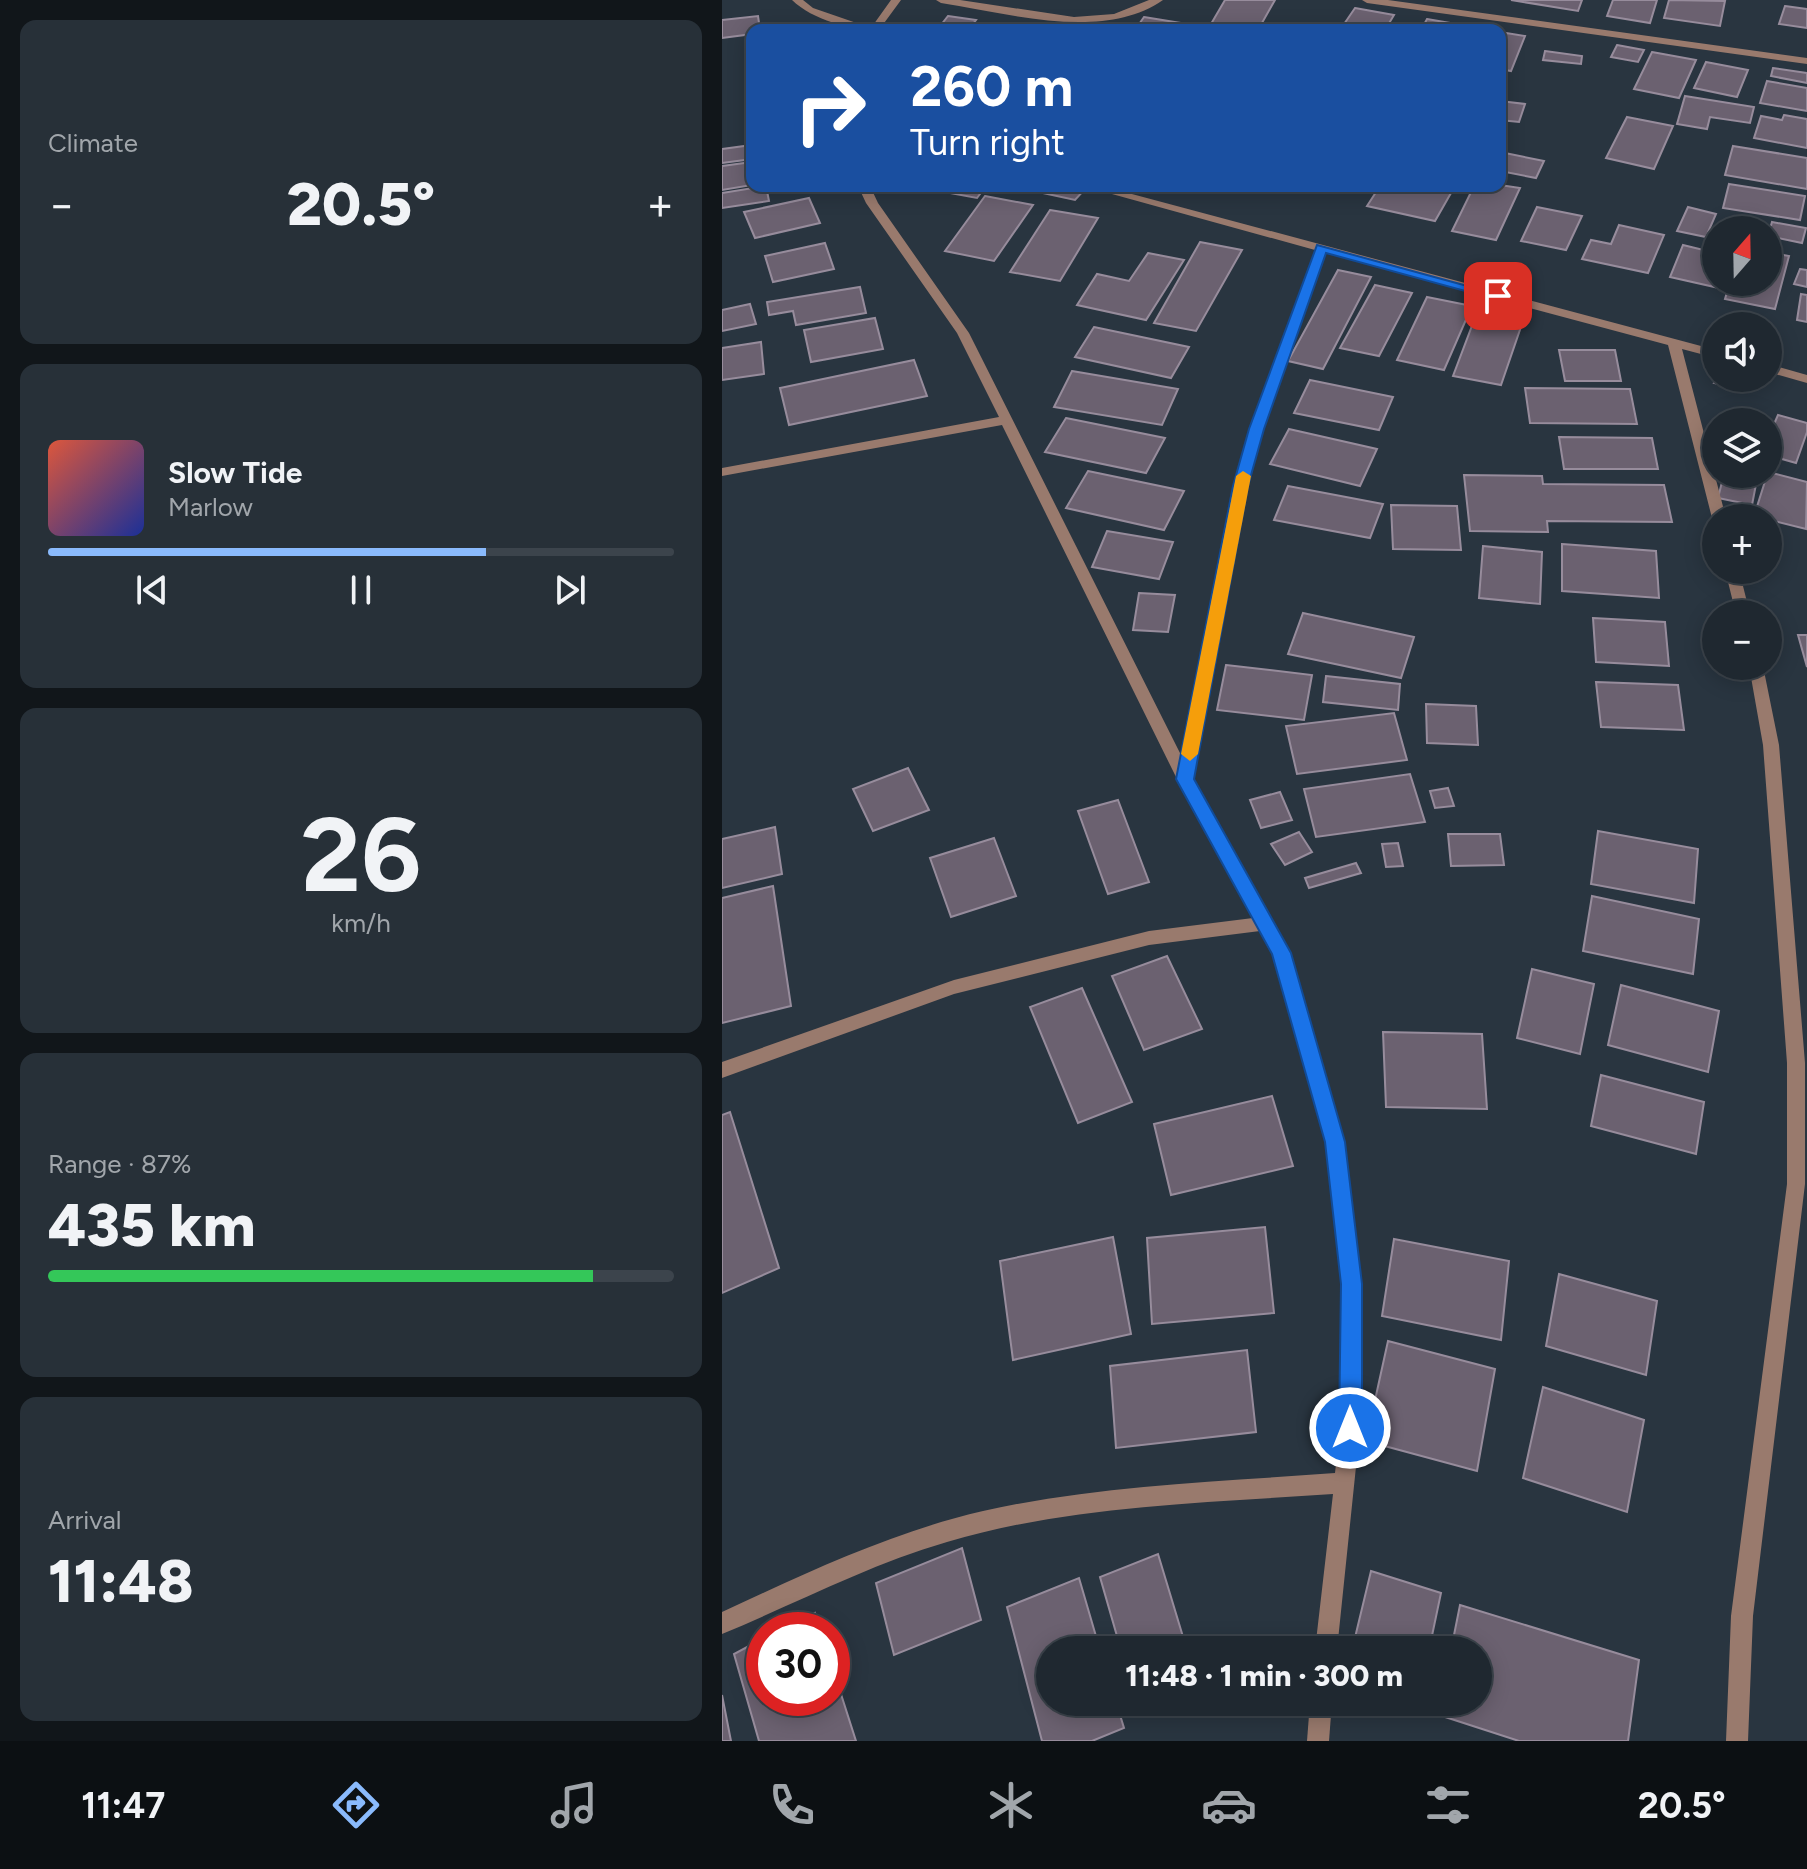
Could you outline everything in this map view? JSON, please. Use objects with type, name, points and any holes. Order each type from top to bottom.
[{"type":"street","points":[[797,0],[810,10],[853,24]]},
{"type":"street","points":[[876,24],[896,0]]},
{"type":"street","points":[[941,0],[1074,20],[1116,17],[1158,0]]},
{"type":"street","points":[[1367,0],[1807,61]]},
{"type":"street","points":[[1474,15],[1480,0]]},
{"type":"street","points":[[867,192],[963,333],[1185,779],[1281,953],[1335,1142],[1352,1284],[1350,1428],[1328,1636]]},
{"type":"street","points":[[1111,192],[1702,350]]},
{"type":"street","points":[[1185,779],[1241,486],[1256,429],[1321,248]]},
{"type":"street","points":[[1674,343],[1715,504]]},
{"type":"street","points":[[1782,372],[1807,379]]},
{"type":"street","points":[[722,472],[1006,420]]},
{"type":"street","points":[[1737,1741],[1742,1616],[1796,1184],[1796,1063],[1771,745],[1759,680]]},
{"type":"street","points":[[722,1070],[954,987],[1149,938],[1265,923]]},
{"type":"street","points":[[722,1623],[859,1559],[982,1522],[1111,1500],[1344,1483]]},
{"type":"street","points":[[1318,1741],[1320,1716]]},
{"type":"building","points":[[1225,0],[1275,0],[1261,24],[1211,24]]},
{"type":"building","points":[[1511,0],[1582,0],[1578,11]]},
{"type":"building","points":[[1613,0],[1657,0],[1650,23],[1607,16]]},
{"type":"building","points":[[1669,0],[1725,1],[1720,26],[1664,18]]},
{"type":"building","points":[[1785,6],[1807,9],[1807,28],[1779,24]]},
{"type":"building","points":[[1355,8],[1394,15],[1389,24],[1344,24]]},
{"type":"building","points":[[758,16],[759,24],[746,24],[746,35],[722,38],[722,20]]},
{"type":"building","points":[[948,16],[976,20],[973,24],[942,24]]},
{"type":"building","points":[[1144,17],[1187,24],[1139,24]]},
{"type":"building","points":[[1427,19],[1456,24],[1424,24]]},
{"type":"building","points":[[1506,33],[1525,36],[1511,71],[1506,70]]},
{"type":"building","points":[[1617,45],[1644,50],[1638,62],[1611,57]]},
{"type":"building","points":[[1545,51],[1582,56],[1581,64],[1543,60]]},
{"type":"building","points":[[1652,52],[1696,60],[1679,98],[1634,89]]},
{"type":"building","points":[[1706,62],[1748,70],[1737,97],[1694,88]]},
{"type":"building","points":[[1773,68],[1807,73],[1807,83],[1771,76]]},
{"type":"building","points":[[1767,81],[1807,88],[1807,111],[1760,103]]},
{"type":"building","points":[[1685,96],[1754,107],[1750,123],[1710,117],[1707,129],[1677,124]]},
{"type":"building","points":[[1506,102],[1525,104],[1519,122],[1506,121]]},
{"type":"building","points":[[1784,115],[1807,119],[1807,148],[1754,138],[1761,116],[1782,120]]},
{"type":"building","points":[[1627,117],[1673,126],[1654,169],[1606,158]]},
{"type":"building","points":[[746,146],[746,160],[722,163],[722,149]]},
{"type":"building","points":[[1733,146],[1807,158],[1807,189],[1725,175]]},
{"type":"building","points":[[1506,153],[1544,161],[1536,178],[1506,172]]},
{"type":"building","points":[[746,163],[746,186],[722,190],[722,166]]},
{"type":"building","points":[[1729,184],[1805,196],[1800,220],[1723,208]]},
{"type":"building","points":[[1506,186],[1520,188],[1496,240],[1452,231],[1471,192],[1506,192]]},
{"type":"building","points":[[746,189],[746,192],[767,192],[769,201],[722,208],[722,193]]},
{"type":"building","points":[[944,192],[982,192],[977,198]]},
{"type":"building","points":[[1039,192],[1082,192],[1075,200]]},
{"type":"building","points":[[1376,192],[1452,192],[1435,221],[1367,206]]},
{"type":"building","points":[[985,196],[1033,205],[994,261],[945,251]]},
{"type":"building","points":[[809,198],[820,223],[755,238],[744,212]]},
{"type":"building","points":[[1537,207],[1582,216],[1566,250],[1521,241]]},
{"type":"building","points":[[1688,207],[1716,214],[1702,216],[1702,236],[1677,231]]},
{"type":"building","points":[[1050,210],[1098,218],[1060,281],[1010,272]]},
{"type":"building","points":[[1782,224],[1806,228],[1802,243],[1782,239]]},
{"type":"building","points":[[1619,225],[1664,235],[1648,273],[1582,259],[1591,240],[1611,244]]},
{"type":"building","points":[[1200,242],[1242,250],[1196,331],[1154,323]]},
{"type":"building","points":[[825,243],[834,269],[773,282],[765,256]]},
{"type":"building","points":[[1683,245],[1702,250],[1702,284],[1670,277]]},
{"type":"building","points":[[1148,253],[1184,260],[1146,320],[1077,305],[1097,274],[1129,281]]},
{"type":"building","points":[[1782,255],[1789,256],[1782,282]]},
{"type":"building","points":[[1800,269],[1807,270],[1807,287],[1794,284]]},
{"type":"building","points":[[1338,270],[1371,277],[1323,369],[1288,361]]},
{"type":"building","points":[[1375,285],[1412,293],[1379,356],[1340,348]]},
{"type":"building","points":[[860,287],[866,313],[796,325],[793,311],[769,315],[767,302]]},
{"type":"building","points":[[1801,294],[1807,295],[1807,322],[1797,320]]},
{"type":"building","points":[[1726,296],[1778,296],[1775,309],[1725,299]]},
{"type":"building","points":[[1427,297],[1472,306],[1444,370],[1397,360]]},
{"type":"building","points":[[750,304],[756,324],[722,331],[722,310]]},
{"type":"building","points":[[1478,310],[1524,318],[1501,385],[1453,376]]},
{"type":"building","points":[[875,318],[883,349],[811,362],[804,330]]},
{"type":"building","points":[[1094,327],[1189,347],[1171,378],[1075,357]]},
{"type":"building","points":[[761,342],[764,374],[722,380],[722,348]]},
{"type":"building","points":[[1559,350],[1615,350],[1621,381],[1565,381]]},
{"type":"building","points":[[914,360],[927,396],[789,425],[780,388]]},
{"type":"building","points":[[1072,371],[1178,389],[1162,425],[1054,407]]},
{"type":"building","points":[[1310,380],[1393,397],[1379,430],[1294,413]]},
{"type":"building","points":[[1525,388],[1630,389],[1637,424],[1530,423]]},
{"type":"building","points":[[1782,416],[1807,423],[1796,463],[1782,459]]},
{"type":"building","points":[[1066,418],[1165,438],[1146,473],[1045,452]]},
{"type":"building","points":[[1289,429],[1377,449],[1360,486],[1270,464]]},
{"type":"building","points":[[1559,437],[1652,438],[1658,469],[1564,469]]},
{"type":"building","points":[[1088,471],[1184,491],[1164,530],[1066,508]]},
{"type":"building","points":[[1464,475],[1542,476],[1543,484],[1664,485],[1672,522],[1547,521],[1548,532],[1470,531]]},
{"type":"building","points":[[1782,476],[1807,482],[1806,529],[1782,523],[1782,504],[1758,504],[1763,488],[1782,488]]},
{"type":"building","points":[[1288,486],[1383,504],[1370,538],[1274,520]]},
{"type":"building","points":[[1720,488],[1755,488],[1752,504],[1718,498]]},
{"type":"building","points":[[1391,505],[1457,506],[1461,550],[1393,549]]},
{"type":"building","points":[[1107,531],[1173,542],[1159,579],[1092,567]]},
{"type":"building","points":[[1562,544],[1656,551],[1659,598],[1562,591]]},
{"type":"building","points":[[1483,546],[1542,552],[1540,604],[1479,598]]},
{"type":"building","points":[[1139,593],[1175,595],[1168,632],[1133,630]]},
{"type":"building","points":[[1303,613],[1414,637],[1401,678],[1288,654]]},
{"type":"building","points":[[1593,618],[1665,622],[1669,666],[1596,662]]},
{"type":"building","points":[[1798,635],[1807,635],[1807,667]]},
{"type":"building","points":[[1226,665],[1312,675],[1304,720],[1217,710]]},
{"type":"building","points":[[1326,676],[1400,684],[1398,710],[1323,702]]},
{"type":"building","points":[[1596,682],[1678,685],[1684,730],[1601,727]]},
{"type":"building","points":[[1426,704],[1476,706],[1478,745],[1427,743]]},
{"type":"building","points":[[1394,713],[1407,760],[1297,774],[1286,726]]},
{"type":"building","points":[[908,768],[929,810],[873,831],[853,789]]},
{"type":"building","points":[[1410,774],[1425,822],[1316,837],[1304,789]]},
{"type":"building","points":[[1448,788],[1454,806],[1435,808],[1430,791]]},
{"type":"building","points":[[1280,792],[1292,820],[1261,828],[1250,800]]},
{"type":"building","points":[[1118,800],[1149,882],[1108,894],[1078,811]]},
{"type":"building","points":[[775,827],[782,874],[722,888],[722,839]]},
{"type":"building","points":[[1598,831],[1698,849],[1694,903],[1591,884]]},
{"type":"building","points":[[1299,832],[1312,852],[1285,865],[1271,844]]},
{"type":"building","points":[[1448,834],[1500,834],[1504,865],[1451,866]]},
{"type":"building","points":[[994,838],[1016,896],[951,917],[930,858]]},
{"type":"building","points":[[1398,843],[1403,866],[1386,867],[1382,844]]},
{"type":"building","points":[[1356,863],[1361,873],[1309,888],[1305,878]]},
{"type":"building","points":[[773,886],[791,1006],[722,1023],[722,898]]},
{"type":"building","points":[[1592,896],[1699,919],[1693,974],[1583,951]]},
{"type":"building","points":[[1167,956],[1202,1029],[1144,1050],[1112,976]]},
{"type":"building","points":[[1532,969],[1594,984],[1580,1054],[1517,1038]]},
{"type":"building","points":[[1621,985],[1719,1011],[1708,1072],[1608,1045]]},
{"type":"building","points":[[1082,988],[1132,1102],[1078,1123],[1030,1007]]},
{"type":"building","points":[[1383,1032],[1482,1034],[1487,1109],[1386,1107]]},
{"type":"building","points":[[1601,1075],[1704,1102],[1696,1154],[1591,1126]]},
{"type":"building","points":[[1272,1096],[1293,1166],[1171,1195],[1154,1124]]},
{"type":"building","points":[[730,1112],[779,1268],[722,1293],[722,1115]]},
{"type":"building","points":[[1265,1227],[1274,1313],[1152,1324],[1147,1238]]},
{"type":"building","points":[[1113,1237],[1131,1334],[1013,1360],[1000,1261]]},
{"type":"building","points":[[1394,1239],[1509,1261],[1501,1340],[1382,1316]]},
{"type":"building","points":[[1559,1274],[1657,1301],[1646,1375],[1546,1346]]},
{"type":"building","points":[[1388,1341],[1495,1369],[1477,1471],[1366,1441]]},
{"type":"building","points":[[1247,1350],[1256,1432],[1116,1448],[1110,1366]]},
{"type":"building","points":[[1543,1387],[1644,1420],[1627,1512],[1523,1478]]},
{"type":"building","points":[[962,1548],[981,1620],[894,1655],[876,1583]]},
{"type":"building","points":[[1158,1554],[1183,1636],[1117,1636],[1100,1577]]},
{"type":"building","points":[[1371,1571],[1441,1593],[1432,1636],[1355,1636]]},
{"type":"building","points":[[1079,1578],[1096,1636],[1036,1636],[1036,1716],[1120,1716],[1124,1728],[1092,1741],[1042,1741],[1007,1607]]},
{"type":"building","points":[[1460,1605],[1639,1660],[1628,1741],[1519,1741],[1442,1716],[1492,1716],[1492,1636],[1454,1636]]},
{"type":"building","points":[[746,1648],[746,1696],[734,1654]]},
{"type":"building","points":[[722,1695],[731,1741],[722,1741]]},
{"type":"building","points":[[752,1716],[848,1716],[856,1741],[759,1741]]},
{"type":"slow traffic","points":[[1190,754],[1243,476]]},
{"type":"route","points":[[1350,1428],[1352,1284],[1335,1142],[1281,953],[1185,779],[1241,486],[1256,429],[1321,248],[1498,296]]}]
